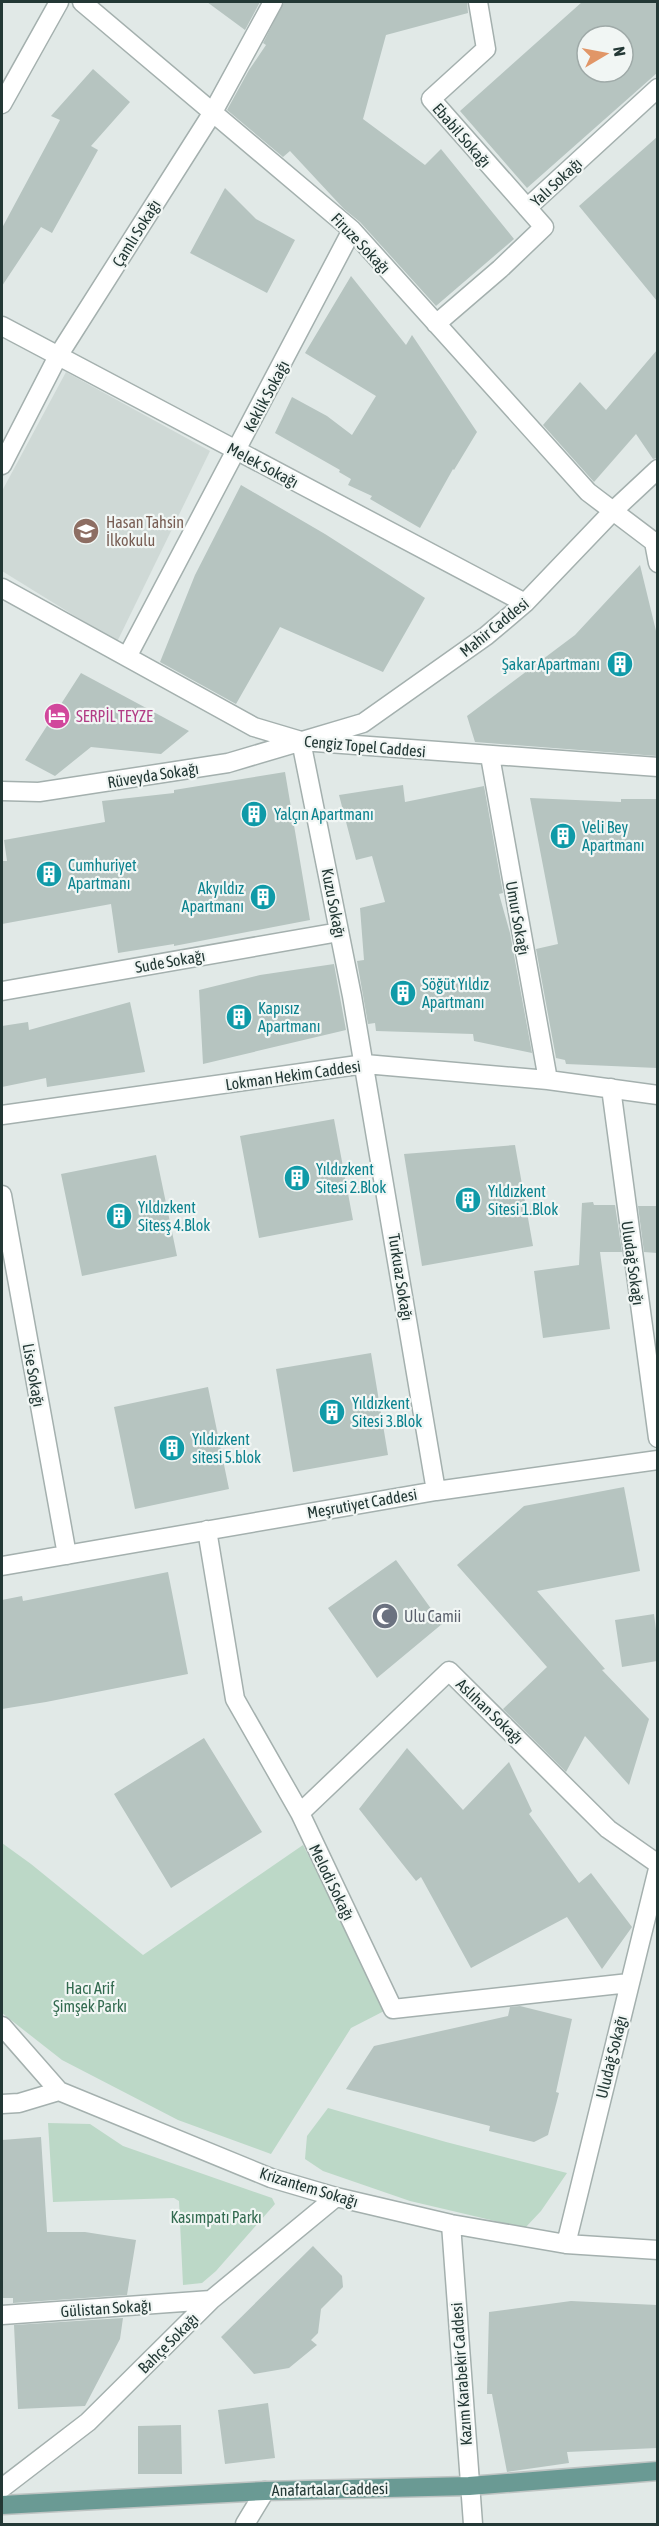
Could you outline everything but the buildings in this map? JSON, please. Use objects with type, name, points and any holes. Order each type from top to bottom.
[{"type":"main road","name":"Anafartalar Caddesi","points":[[2,2505],[265,2491],[469,2486],[657,2471]]},
{"type":"street","points":[[2,104],[59,2]]},
{"type":"street","name":"Firuze Sokağı","points":[[82,2],[352,230],[588,492],[654,542],[657,563]]},
{"type":"street","name":"Çamlı Sokağı","points":[[2,465],[58,356],[213,112],[273,2]]},
{"type":"street","name":"Ebabil Sokağı","points":[[478,2],[486,49],[431,99],[527,208]]},
{"type":"street","name":"Yalı Sokağı","points":[[436,324],[500,269],[544,227],[527,208],[657,88]]},
{"type":"street","name":"Keklik Sokağı","points":[[127,657],[352,230]]},
{"type":"street","name":"Melek Sokağı","points":[[2,326],[525,603]]},
{"type":"street","name":"Mahir Caddesi","points":[[301,741],[363,723],[486,636],[525,603],[614,510],[657,469]]},
{"type":"street","name":"Cengiz Topel Caddesi","points":[[2,588],[254,727],[301,741],[657,767]]},
{"type":"street","name":"Rüveyda Sokağı","points":[[2,791],[39,792],[228,763],[301,741]]},
{"type":"street","name":"Kuzu Sokağı","points":[[301,741],[364,1064]]},
{"type":"street","name":"Umur Sokağı","points":[[490,756],[548,1080]]},
{"type":"street","name":"Sude Sokağı","points":[[2,991],[339,932]]},
{"type":"street","name":"Lokman Hekim Caddesi","points":[[2,1115],[364,1064],[548,1080],[657,1095]]},
{"type":"street","name":"Turkuaz Sokağı","points":[[364,1064],[436,1491]]},
{"type":"street","name":"Uludağ Sokağı","points":[[611,1088],[657,1438]]},
{"type":"street","name":"Lise Sokağı","points":[[2,1195],[68,1555]]},
{"type":"street","name":"Meşrutiyet Caddesi","points":[[2,1566],[436,1491],[657,1460]]},
{"type":"street","name":"Melodi Sokağı","points":[[207,1530],[235,1699],[300,1813],[393,2009],[629,1983]]},
{"type":"street","name":"Aslıhan Sokağı","points":[[300,1813],[449,1671],[608,1829],[657,1864]]},
{"type":"street","name":"Uludağ Sokağı","points":[[566,2244],[657,1869]]},
{"type":"street","name":"Krizantem Sokağı","points":[[2,2026],[59,2091],[271,2178],[336,2197],[451,2224],[566,2244],[657,2250]]},
{"type":"street","points":[[2,2104],[19,2103],[59,2091]]},
{"type":"street","name":"Bahçe Sokağı","points":[[2,2488],[88,2422],[211,2301],[336,2197]]},
{"type":"street","name":"Kazım Karabekir Caddesi","points":[[451,2224],[473,2524]]},
{"type":"street","name":"Gülistan Sokağı","points":[[2,2315],[211,2301]]},
{"type":"street","points":[[245,2524],[265,2491]]},
{"type":"shaded area","name":"Hasan Tahsin İlkokulu","points":[[66,372],[210,451],[117,642],[2,571],[2,491]]},
{"type":"green space","name":"Hacı Arif Şimşek Parkı","points":[[2,1843],[143,1955],[303,1845],[388,2009],[351,2028],[271,2154],[178,2120],[62,2060],[2,2013]]},
{"type":"green space","points":[[328,2108],[446,2142],[567,2173],[541,2211],[525,2228],[410,2201],[323,2171],[305,2159],[307,2136]]},
{"type":"green space","name":"Kasımpatı Parkı","points":[[48,2123],[90,2124],[123,2146],[272,2198],[275,2204],[216,2271],[202,2283],[183,2285],[179,2201],[174,2198],[53,2202]]},
{"type":"place","name":"Hasan Tahsin İlkokulu","points":[[86,531]]},
{"type":"place","name":"Şakar Apartmanı","points":[[620,664]]},
{"type":"place","name":"SERPİL TEYZE","points":[[57,716]]},
{"type":"place","name":"Yalçın Apartmanı","points":[[254,814]]},
{"type":"place","name":"Veli Bey Apartmanı","points":[[563,836]]},
{"type":"place","name":"Cumhuriyet Apartmanı","points":[[49,874]]},
{"type":"place","name":"Akyıldız Apartmanı","points":[[263,897]]},
{"type":"place","name":"Söğüt Yıldız Apartmanı","points":[[403,993]]},
{"type":"place","name":"Kapısız Apartmanı","points":[[239,1017]]},
{"type":"place","name":"Yıldızkent Sitesi 2.Blok","points":[[297,1178]]},
{"type":"place","name":"Yıldızkent Sitesi 1.Blok","points":[[468,1200]]},
{"type":"place","name":"Yıldızkent Sitesş 4.Blok","points":[[119,1216]]},
{"type":"place","name":"Yıldızkent Sitesi 3.Blok","points":[[332,1412]]},
{"type":"place","name":"Yıldızkent sitesi 5.blok","points":[[172,1448]]},
{"type":"place","name":"Ulu Camii","points":[[385,1616]]}]
